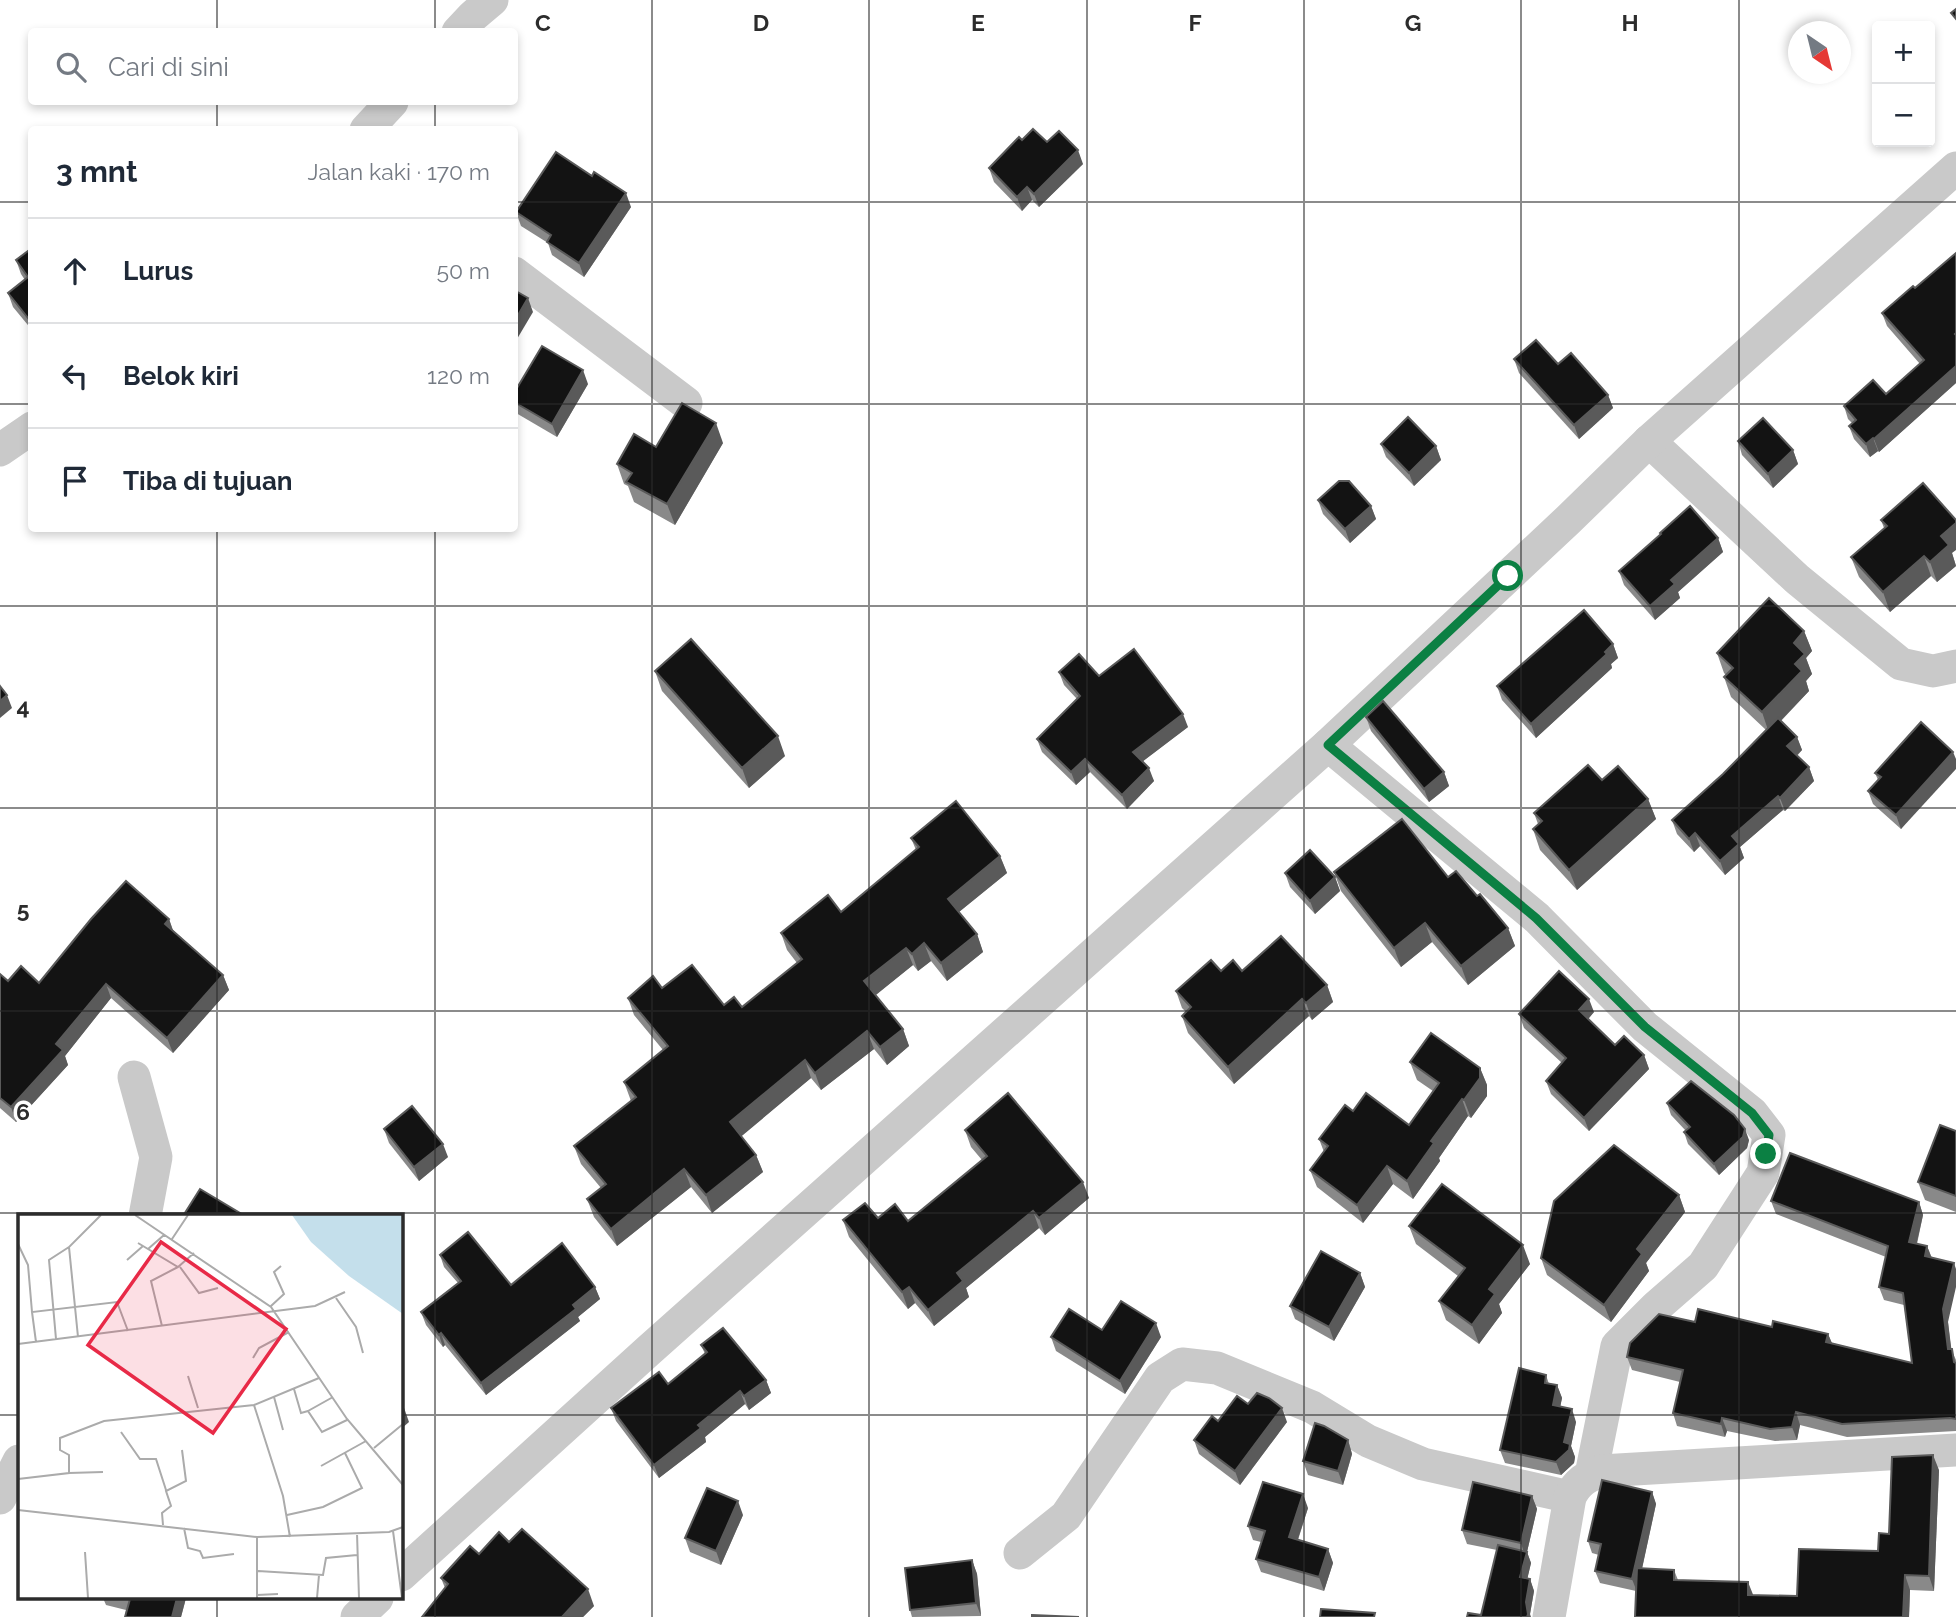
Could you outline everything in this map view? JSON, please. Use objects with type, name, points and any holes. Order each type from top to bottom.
[{"type":"street","points":[[462,28],[492,0]]},
{"type":"street","points":[[370,126],[389,105]]},
{"type":"street","points":[[402,1574],[648,1351],[1328,745],[1568,520],[1648,441],[1956,168]]},
{"type":"street","points":[[518,277],[686,403]]},
{"type":"street","points":[[0,450],[28,431]]},
{"type":"street","points":[[1648,441],[1797,579],[1901,664],[1933,670],[1956,666]]},
{"type":"street","points":[[1328,745],[1536,918],[1645,1027],[1752,1113],[1769,1135],[1763,1173],[1703,1266],[1617,1346],[1549,1617]]},
{"type":"street","points":[[134,1077],[156,1157],[145,1214]]},
{"type":"street","points":[[1020,1553],[1066,1516],[1160,1378],[1182,1364],[1217,1368],[1312,1408],[1368,1441],[1423,1464],[1580,1486],[1601,1471],[1956,1450]]},
{"type":"street","points":[[0,1497],[18,1463]]},
{"type":"street","points":[[357,1617],[375,1600]]},
{"type":"building","points":[[1033,129],[1047,142],[1059,131],[1078,150],[1034,194],[1027,187],[1017,197],[989,168],[1019,137],[1022,140]]},
{"type":"building","points":[[556,152],[592,176],[594,172],[626,193],[579,263],[547,242],[551,235],[518,213],[518,209]]},
{"type":"building","points":[[28,251],[28,277],[16,260]]},
{"type":"building","points":[[1956,253],[1956,366],[1866,444],[1849,426],[1856,420],[1844,406],[1873,380],[1886,394],[1924,360],[1882,313]]},
{"type":"building","points":[[28,277],[28,318],[8,293]]},
{"type":"building","points":[[518,292],[528,298],[518,315]]},
{"type":"building","points":[[1536,340],[1558,364],[1571,353],[1608,395],[1574,425],[1514,359]]},
{"type":"building","points":[[542,346],[583,370],[552,424],[518,404],[518,386]]},
{"type":"building","points":[[682,403],[716,423],[667,504],[626,482],[632,473],[617,464],[634,434],[656,447]]},
{"type":"building","points":[[1408,417],[1436,446],[1409,473],[1381,444]]},
{"type":"building","points":[[1763,418],[1793,450],[1768,474],[1738,441]]},
{"type":"building","points":[[1339,481],[1349,481],[1371,506],[1345,529],[1318,500]]},
{"type":"building","points":[[1923,483],[1956,520],[1941,536],[1949,545],[1930,562],[1924,556],[1883,592],[1851,557],[1887,526],[1881,520]]},
{"type":"building","points":[[1690,506],[1718,538],[1671,580],[1675,584],[1650,606],[1619,571]]},
{"type":"building","points":[[1769,598],[1804,631],[1794,643],[1805,654],[1795,664],[1802,671],[1762,712],[1724,677],[1733,668],[1717,653]]},
{"type":"building","points":[[1584,610],[1613,644],[1605,652],[1607,654],[1531,724],[1497,686]]},
{"type":"building","points":[[691,639],[778,736],[742,768],[655,671]]},
{"type":"building","points":[[1134,649],[1183,714],[1133,752],[1149,768],[1122,795],[1085,759],[1071,772],[1037,739],[1080,696],[1059,672],[1079,654],[1099,676]]},
{"type":"building","points":[[0,686],[7,695],[0,701]]},
{"type":"building","points":[[1383,701],[1444,772],[1424,789],[1366,717]]},
{"type":"building","points":[[1778,718],[1797,737],[1787,746],[1809,767],[1780,798],[1778,796],[1732,836],[1739,844],[1720,861],[1695,833],[1689,839],[1672,820],[1723,774]]},
{"type":"building","points":[[1921,722],[1953,752],[1896,815],[1868,791],[1881,777],[1875,773]]},
{"type":"building","points":[[1588,765],[1602,780],[1618,766],[1648,799],[1569,870],[1533,829],[1542,821],[1534,813]]},
{"type":"building","points":[[956,801],[1000,856],[948,899],[977,934],[941,963],[924,943],[912,954],[906,948],[864,981],[903,1029],[880,1047],[867,1031],[815,1073],[805,1060],[730,1122],[756,1155],[706,1195],[684,1169],[611,1229],[587,1199],[606,1184],[574,1146],[636,1097],[624,1082],[668,1046],[628,998],[653,976],[662,988],[692,965],[724,1005],[734,997],[742,1007],[802,959],[781,933],[828,895],[841,912],[919,847],[911,838]]},
{"type":"building","points":[[1402,819],[1448,877],[1456,871],[1477,896],[1480,894],[1508,928],[1461,966],[1425,923],[1394,948],[1334,872]]},
{"type":"building","points":[[1310,850],[1335,877],[1310,901],[1285,873]]},
{"type":"building","points":[[126,881],[169,919],[165,924],[223,975],[167,1038],[106,984],[56,1044],[63,1050],[11,1107],[0,1098],[0,974],[8,981],[21,966],[39,983]]},
{"type":"building","points":[[1281,936],[1327,985],[1306,1003],[1302,999],[1228,1067],[1182,1016],[1191,1007],[1176,991],[1211,960],[1221,971],[1233,960],[1242,971]]},
{"type":"building","points":[[1559,971],[1589,999],[1579,1010],[1615,1045],[1624,1036],[1644,1055],[1584,1118],[1546,1081],[1566,1058],[1519,1014]]},
{"type":"building","points":[[1431,1033],[1480,1068],[1480,1078],[1431,1141],[1434,1143],[1407,1181],[1387,1166],[1357,1205],[1310,1170],[1328,1146],[1319,1139],[1345,1105],[1353,1111],[1366,1093],[1409,1125],[1439,1083],[1410,1062]]},
{"type":"building","points":[[1691,1081],[1734,1115],[1745,1129],[1743,1137],[1714,1164],[1684,1132],[1690,1127],[1667,1103]]},
{"type":"building","points":[[1008,1093],[1083,1182],[1039,1218],[1033,1211],[957,1273],[963,1281],[928,1310],[909,1287],[902,1292],[843,1220],[865,1203],[878,1218],[895,1204],[908,1221],[987,1156],[965,1130]]},
{"type":"building","points":[[412,1106],[443,1144],[414,1167],[384,1129]]},
{"type":"building","points":[[1940,1125],[1956,1131],[1956,1196],[1918,1182]]},
{"type":"building","points":[[1614,1145],[1679,1195],[1637,1249],[1642,1254],[1604,1305],[1541,1258],[1554,1201]]},
{"type":"building","points":[[1790,1153],[1919,1202],[1909,1242],[1927,1246],[1925,1256],[1954,1263],[1943,1309],[1948,1349],[1952,1349],[1956,1363],[1956,1419],[1842,1424],[1796,1412],[1792,1427],[1770,1429],[1722,1418],[1721,1424],[1673,1413],[1683,1370],[1627,1357],[1630,1343],[1659,1314],[1695,1322],[1698,1309],[1772,1327],[1773,1321],[1828,1334],[1826,1342],[1912,1363],[1903,1293],[1879,1287],[1888,1246],[1771,1201]]},
{"type":"building","points":[[1442,1184],[1523,1245],[1489,1289],[1495,1294],[1472,1325],[1439,1301],[1465,1268],[1409,1226]]},
{"type":"building","points":[[200,1189],[242,1214],[184,1214]]},
{"type":"building","points":[[468,1232],[511,1285],[562,1243],[595,1287],[573,1305],[576,1309],[481,1383],[421,1312],[461,1281],[440,1255]]},
{"type":"building","points":[[1321,1251],[1360,1273],[1329,1327],[1290,1306]]},
{"type":"building","points":[[1121,1301],[1156,1323],[1120,1381],[1051,1337],[1069,1309],[1102,1330]]},
{"type":"building","points":[[723,1328],[766,1380],[744,1396],[740,1391],[698,1425],[701,1428],[654,1465],[611,1408],[659,1372],[668,1384],[707,1352],[701,1345]]},
{"type":"building","points":[[1519,1368],[1546,1375],[1545,1383],[1557,1385],[1553,1405],[1572,1409],[1564,1442],[1570,1444],[1569,1450],[1556,1462],[1500,1450]]},
{"type":"building","points":[[1257,1393],[1282,1408],[1235,1471],[1194,1440],[1212,1416],[1218,1421],[1237,1396],[1248,1404]]},
{"type":"building","points":[[1315,1423],[1348,1440],[1338,1471],[1303,1461]]},
{"type":"building","points":[[1933,1455],[1929,1576],[1905,1575],[1903,1617],[1635,1617],[1637,1568],[1674,1570],[1674,1580],[1748,1582],[1748,1595],[1797,1596],[1799,1549],[1878,1551],[1879,1533],[1889,1534],[1892,1457]]},
{"type":"building","points":[[1602,1480],[1652,1492],[1632,1579],[1595,1571],[1601,1544],[1588,1541]]},
{"type":"building","points":[[1263,1482],[1303,1494],[1289,1537],[1328,1549],[1319,1577],[1256,1559],[1265,1531],[1248,1526]]},
{"type":"building","points":[[1473,1482],[1532,1496],[1521,1543],[1462,1530]]},
{"type":"building","points":[[707,1488],[738,1501],[716,1551],[685,1538]]},
{"type":"building","points":[[522,1529],[588,1589],[562,1617],[422,1617],[448,1584],[441,1578],[470,1546],[479,1554],[499,1532],[509,1542]]},
{"type":"building","points":[[1498,1545],[1527,1552],[1520,1577],[1530,1579],[1526,1602],[1527,1617],[1467,1617],[1468,1613],[1481,1615]]},
{"type":"building","points":[[972,1560],[976,1603],[910,1610],[905,1568]]},
{"type":"building","points":[[130,1600],[176,1600],[172,1617],[125,1617]]},
{"type":"building","points":[[1321,1609],[1375,1613],[1374,1617],[1320,1617]]},
{"type":"building","points":[[1032,1615],[1079,1617],[1032,1617]]},
{"type":"route","points":[[1508,576],[1328,745],[1536,918],[1645,1027],[1752,1113],[1769,1135],[1766,1154]]}]
